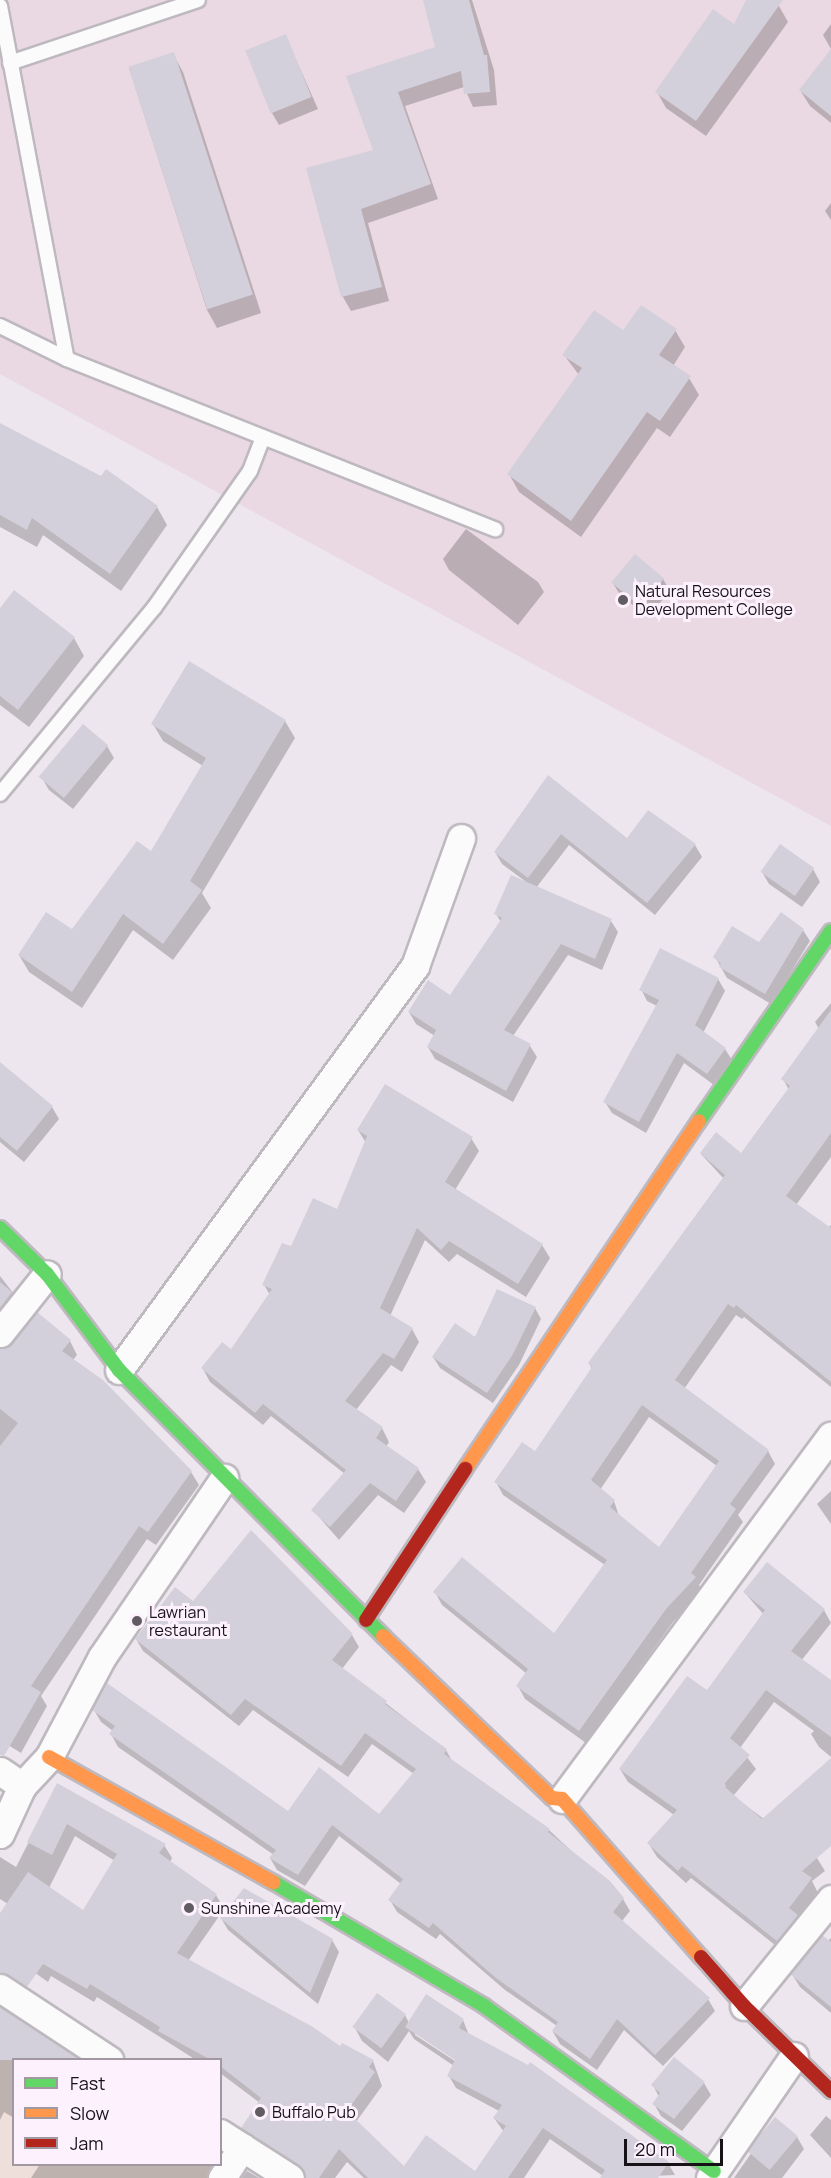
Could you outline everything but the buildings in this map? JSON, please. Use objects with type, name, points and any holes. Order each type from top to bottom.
[{"type":"street","points":[[119,1370],[415,966],[461,838]]},
{"type":"street","points":[[366,1620],[569,1309],[831,931]]},
{"type":"street","points":[[0,1228],[46,1274],[119,1370],[366,1620],[552,1798],[562,1799],[744,2006],[831,2091]]},
{"type":"street","points":[[0,1333],[46,1274]]},
{"type":"street","points":[[562,1799],[831,1437]]},
{"type":"street","points":[[0,1834],[22,1786],[49,1757],[102,1657],[224,1478]]},
{"type":"street","points":[[49,1757],[287,1890],[484,2006],[712,2175],[794,2056]]},
{"type":"street","points":[[0,1771],[22,1786]]},
{"type":"street","points":[[744,2006],[831,1899]]},
{"type":"street","points":[[0,1988],[106,2058]]},
{"type":"street","points":[[222,2178],[231,2140],[290,2178]]},
{"type":"lane","points":[[10,63],[198,0]]},
{"type":"lane","points":[[0,6],[67,359]]},
{"type":"lane","points":[[0,326],[67,359],[495,529]]},
{"type":"lane","points":[[0,794],[154,608],[250,471],[263,437]]},
{"type":"shaded area","name":"Natural Resources Development College","points":[[0,0],[831,0],[831,826],[0,374]]},
{"type":"shaded area","points":[[0,1988],[102,2058],[12,2058],[12,2166],[222,2166],[222,2143],[240,2156],[226,2178],[0,2178]]},
{"type":"traffic: fast","points":[[699,1121],[831,931]]},
{"type":"traffic: fast","points":[[0,1228],[47,1274],[119,1370],[383,1636]]},
{"type":"traffic: fast","points":[[273,1882],[484,2006],[714,2171]]},
{"type":"traffic: slow","points":[[465,1469],[699,1121]]},
{"type":"traffic: slow","points":[[383,1636],[552,1798],[562,1799],[701,1957]]},
{"type":"traffic: slow","points":[[49,1757],[273,1882]]},
{"type":"traffic: jam","points":[[366,1620],[465,1469]]},
{"type":"traffic: jam","points":[[701,1957],[744,2006],[831,2091]]},
{"type":"place","name":"Natural Resources Development College","points":[[623,600]]},
{"type":"place","name":"Lawrian restaurant","points":[[137,1621]]},
{"type":"place","name":"Sunshine Academy","points":[[189,1908]]},
{"type":"place","name":"Buffalo Pub","points":[[260,2112]]}]
